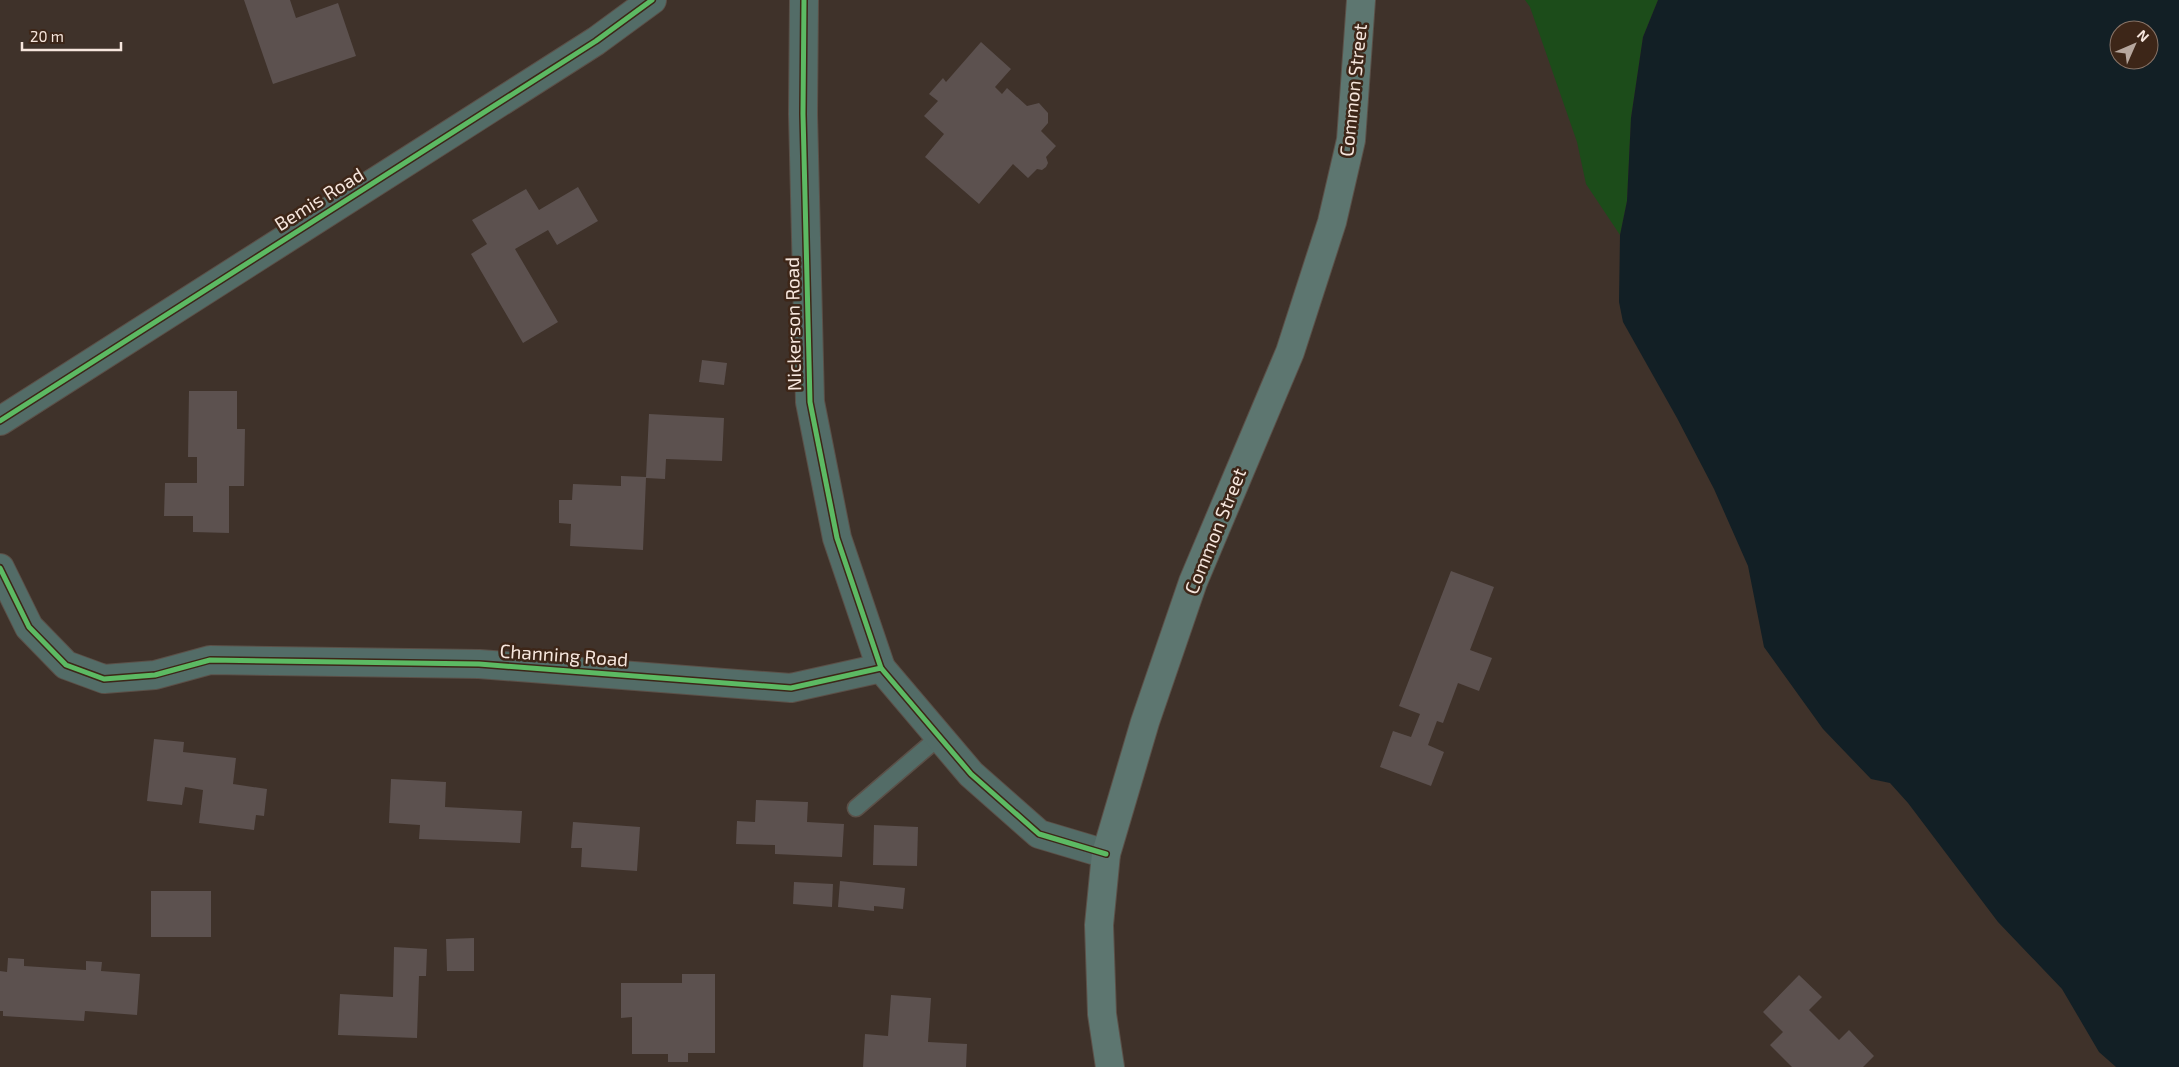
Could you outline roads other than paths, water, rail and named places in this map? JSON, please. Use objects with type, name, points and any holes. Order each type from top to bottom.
[{"type":"main road","name":"Common Street","points":[[1110,1067],[1102,1014],[1099,925],[1106,854],[1145,722],[1192,582],[1290,352],[1332,222],[1351,140],[1362,0]]},
{"type":"street","name":"Bemis Road","points":[[0,421],[596,41],[652,0]]},
{"type":"street","name":"Nickerson Road","points":[[804,0],[803,114],[810,402],[837,538],[881,668]]},
{"type":"street","name":"Channing Road","points":[[0,568],[29,627],[66,665],[104,679],[155,675],[210,660],[479,664],[791,688],[881,668]]},
{"type":"street","points":[[881,668],[971,774],[1039,834],[1106,854]]},
{"type":"lane","points":[[856,808],[939,737]]}]
